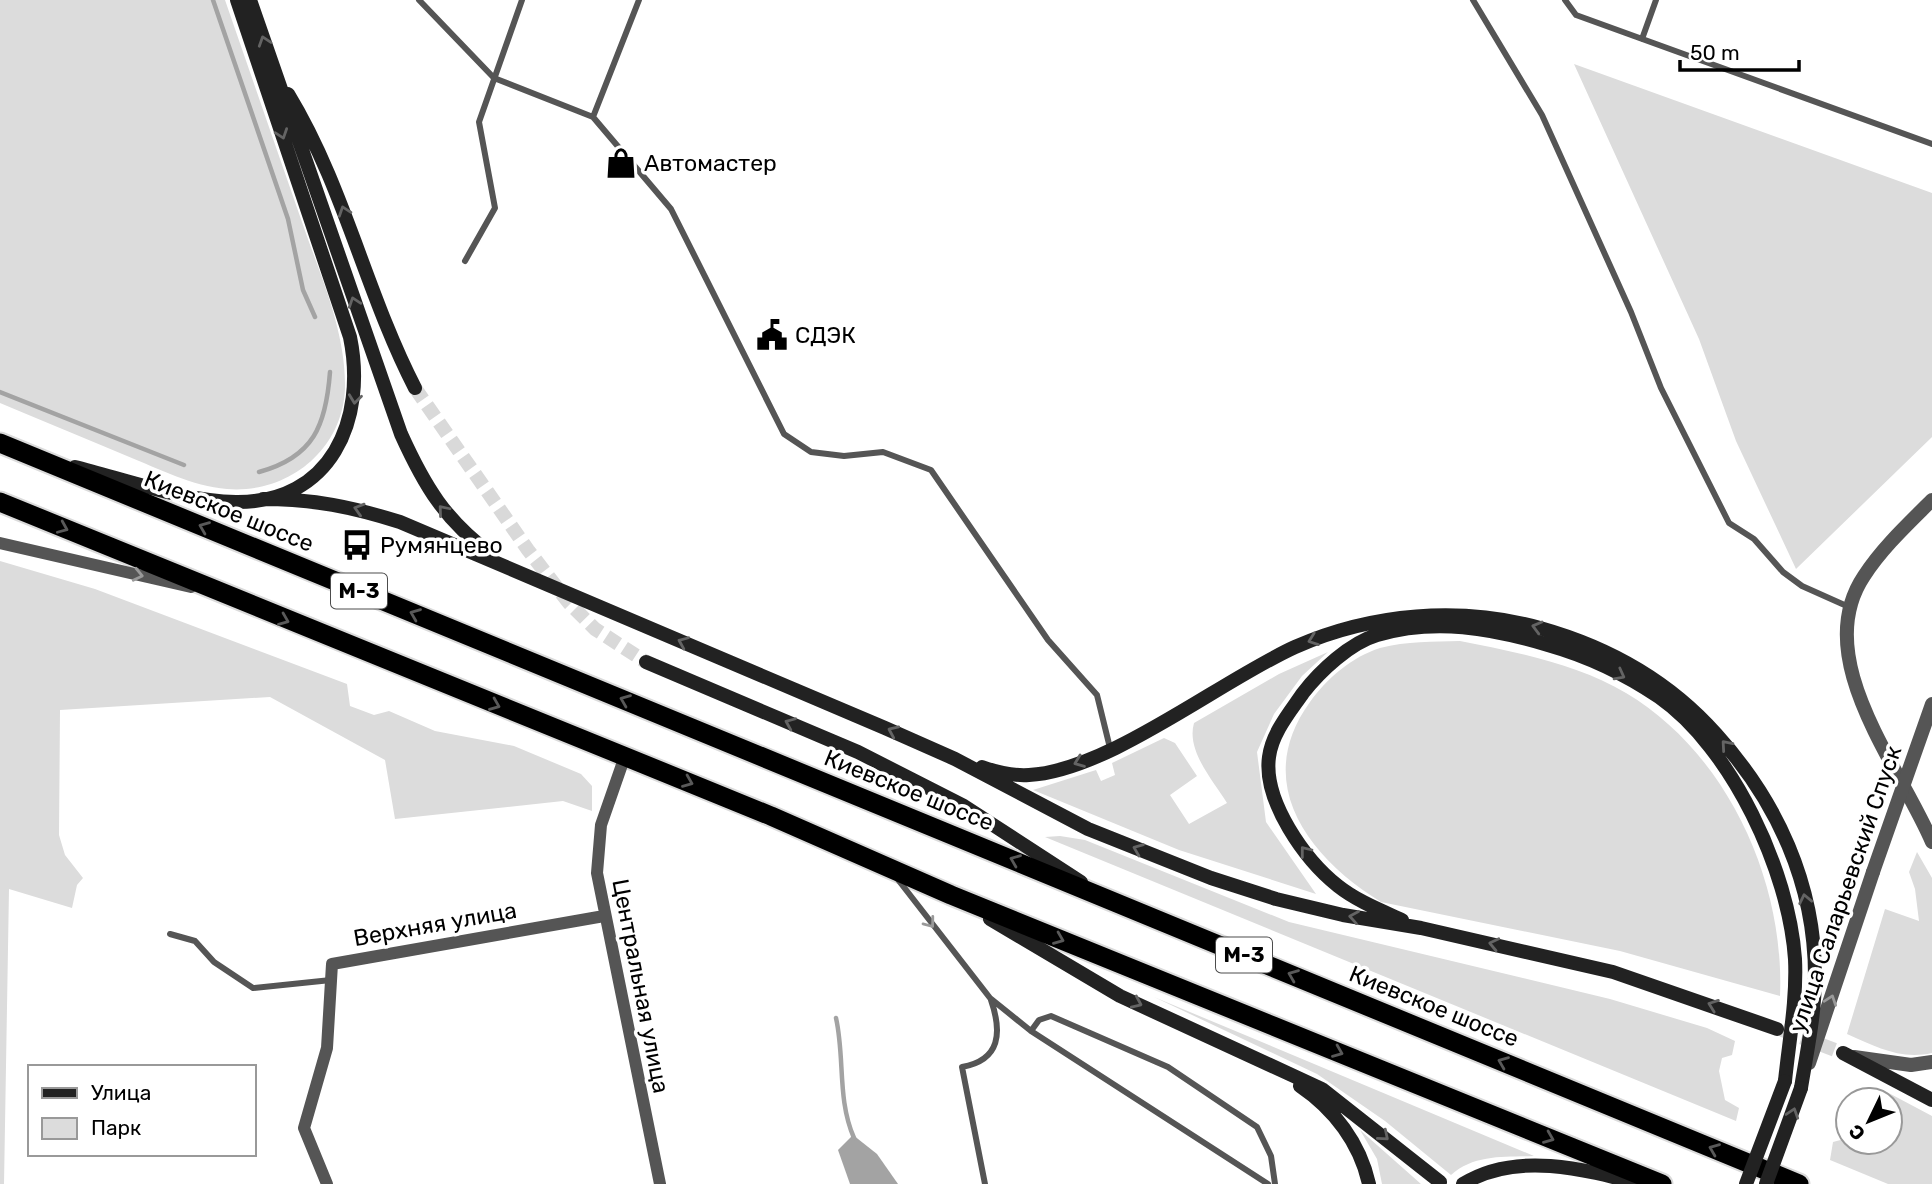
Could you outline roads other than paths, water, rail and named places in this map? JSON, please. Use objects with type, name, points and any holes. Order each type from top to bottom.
[{"type":"highway","name":"Киевское шоссе","points":[[0,443],[1799,1184]]},
{"type":"highway","name":"М-3","points":[[0,502],[625,756],[951,895],[1662,1184]]},
{"type":"main road","points":[[237,0],[350,337],[356,380],[350,425],[335,453],[318,471],[297,486],[263,499]]},
{"type":"main road","points":[[250,0],[382,384],[424,485],[457,526],[513,570]]},
{"type":"main road","points":[[274,70],[302,116],[335,186],[383,318],[415,388]]},
{"type":"main road","points":[[30,456],[199,498],[238,502],[301,499],[344,504],[400,522],[955,759],[1088,829],[1211,878],[1276,899],[1422,928],[1613,972],[1777,1028]]},
{"type":"main road","points":[[955,759],[995,771],[1026,775],[1058,769],[1110,749],[1282,653],[1340,631],[1381,621],[1429,615],[1492,618],[1546,630],[1606,652],[1659,682],[1706,723],[1751,775],[1781,828],[1801,880],[1814,958],[1813,1014],[1801,1088],[1766,1184]]},
{"type":"main road","points":[[1422,928],[1368,905],[1339,887],[1318,868],[1292,834],[1274,795],[1269,757],[1282,723],[1309,686],[1344,653],[1374,635],[1436,625],[1503,632],[1567,651],[1618,673],[1661,699],[1703,740],[1747,803],[1779,880],[1795,957],[1794,1004],[1785,1082],[1746,1184]]},
{"type":"main road","points":[[646,662],[858,751],[964,806],[1106,898]]},
{"type":"main road","points":[[951,895],[1120,996],[1322,1089],[1440,1182]]},
{"type":"main road","points":[[1848,1055],[1932,1100]]},
{"type":"main road","points":[[1264,1061],[1315,1096],[1334,1115],[1360,1153],[1369,1184]]},
{"type":"main road","points":[[1463,1184],[1496,1169],[1535,1164],[1593,1171],[1640,1184]]},
{"type":"street","points":[[1932,500],[1863,576],[1850,608],[1847,655],[1853,680],[1918,808],[1932,842]]},
{"type":"street","points":[[0,543],[221,594]]},
{"type":"street","name":"улица Саларьевский Спуск","points":[[1801,1088],[1932,704]]},
{"type":"street","name":"Центральная улица","points":[[625,756],[601,825],[597,873],[660,1184]]},
{"type":"street","points":[[1918,808],[1932,829]]},
{"type":"street","name":"Верхняя улица","points":[[331,980],[332,964],[604,916]]},
{"type":"street","points":[[327,1184],[304,1128],[327,1048],[331,980]]},
{"type":"street","points":[[1848,1055],[1911,1065],[1932,1062]]},
{"type":"lane","points":[[419,0],[495,78],[593,117],[671,209],[784,433],[811,452],[844,456],[883,453],[931,470],[1048,640],[1097,695],[1110,749]]},
{"type":"lane","points":[[465,261],[495,208],[479,122],[522,0]]},
{"type":"lane","points":[[593,117],[639,0]]},
{"type":"lane","points":[[1473,0],[1542,115],[1631,312],[1661,388],[1729,523],[1754,539],[1783,572],[1802,586],[1850,608]]},
{"type":"lane","points":[[1565,0],[1576,15],[1932,144]]},
{"type":"lane","points":[[1642,39],[1656,0]]},
{"type":"lane","points":[[889,868],[990,998],[1031,1031],[1268,1184]]},
{"type":"lane","points":[[170,934],[195,941],[214,962],[253,988],[331,980]]},
{"type":"lane","points":[[985,1184],[962,1067],[981,1063],[990,1055],[998,1021],[990,998]]},
{"type":"lane","points":[[1031,1031],[1039,1020],[1051,1016],[1168,1067],[1258,1128],[1271,1156],[1275,1184]]},
{"type":"waterway","points":[[213,0],[288,219],[303,290],[315,317]]},
{"type":"waterway","points":[[259,472],[293,458],[314,436],[325,408],[330,372]]},
{"type":"waterway","points":[[0,392],[184,465]]},
{"type":"waterway","points":[[836,1018],[845,1108],[854,1138]]},
{"type":"tunnel","points":[[415,388],[528,550],[569,603],[595,629],[646,662]]},
{"type":"tunnel","points":[[1782,1030],[1843,1053]]},
{"type":"place","name":"Автомастер","points":[[621,163]]},
{"type":"place","name":"СДЭК","points":[[772,335]]},
{"type":"place","name":"Румянцево","points":[[357,545]]}]
